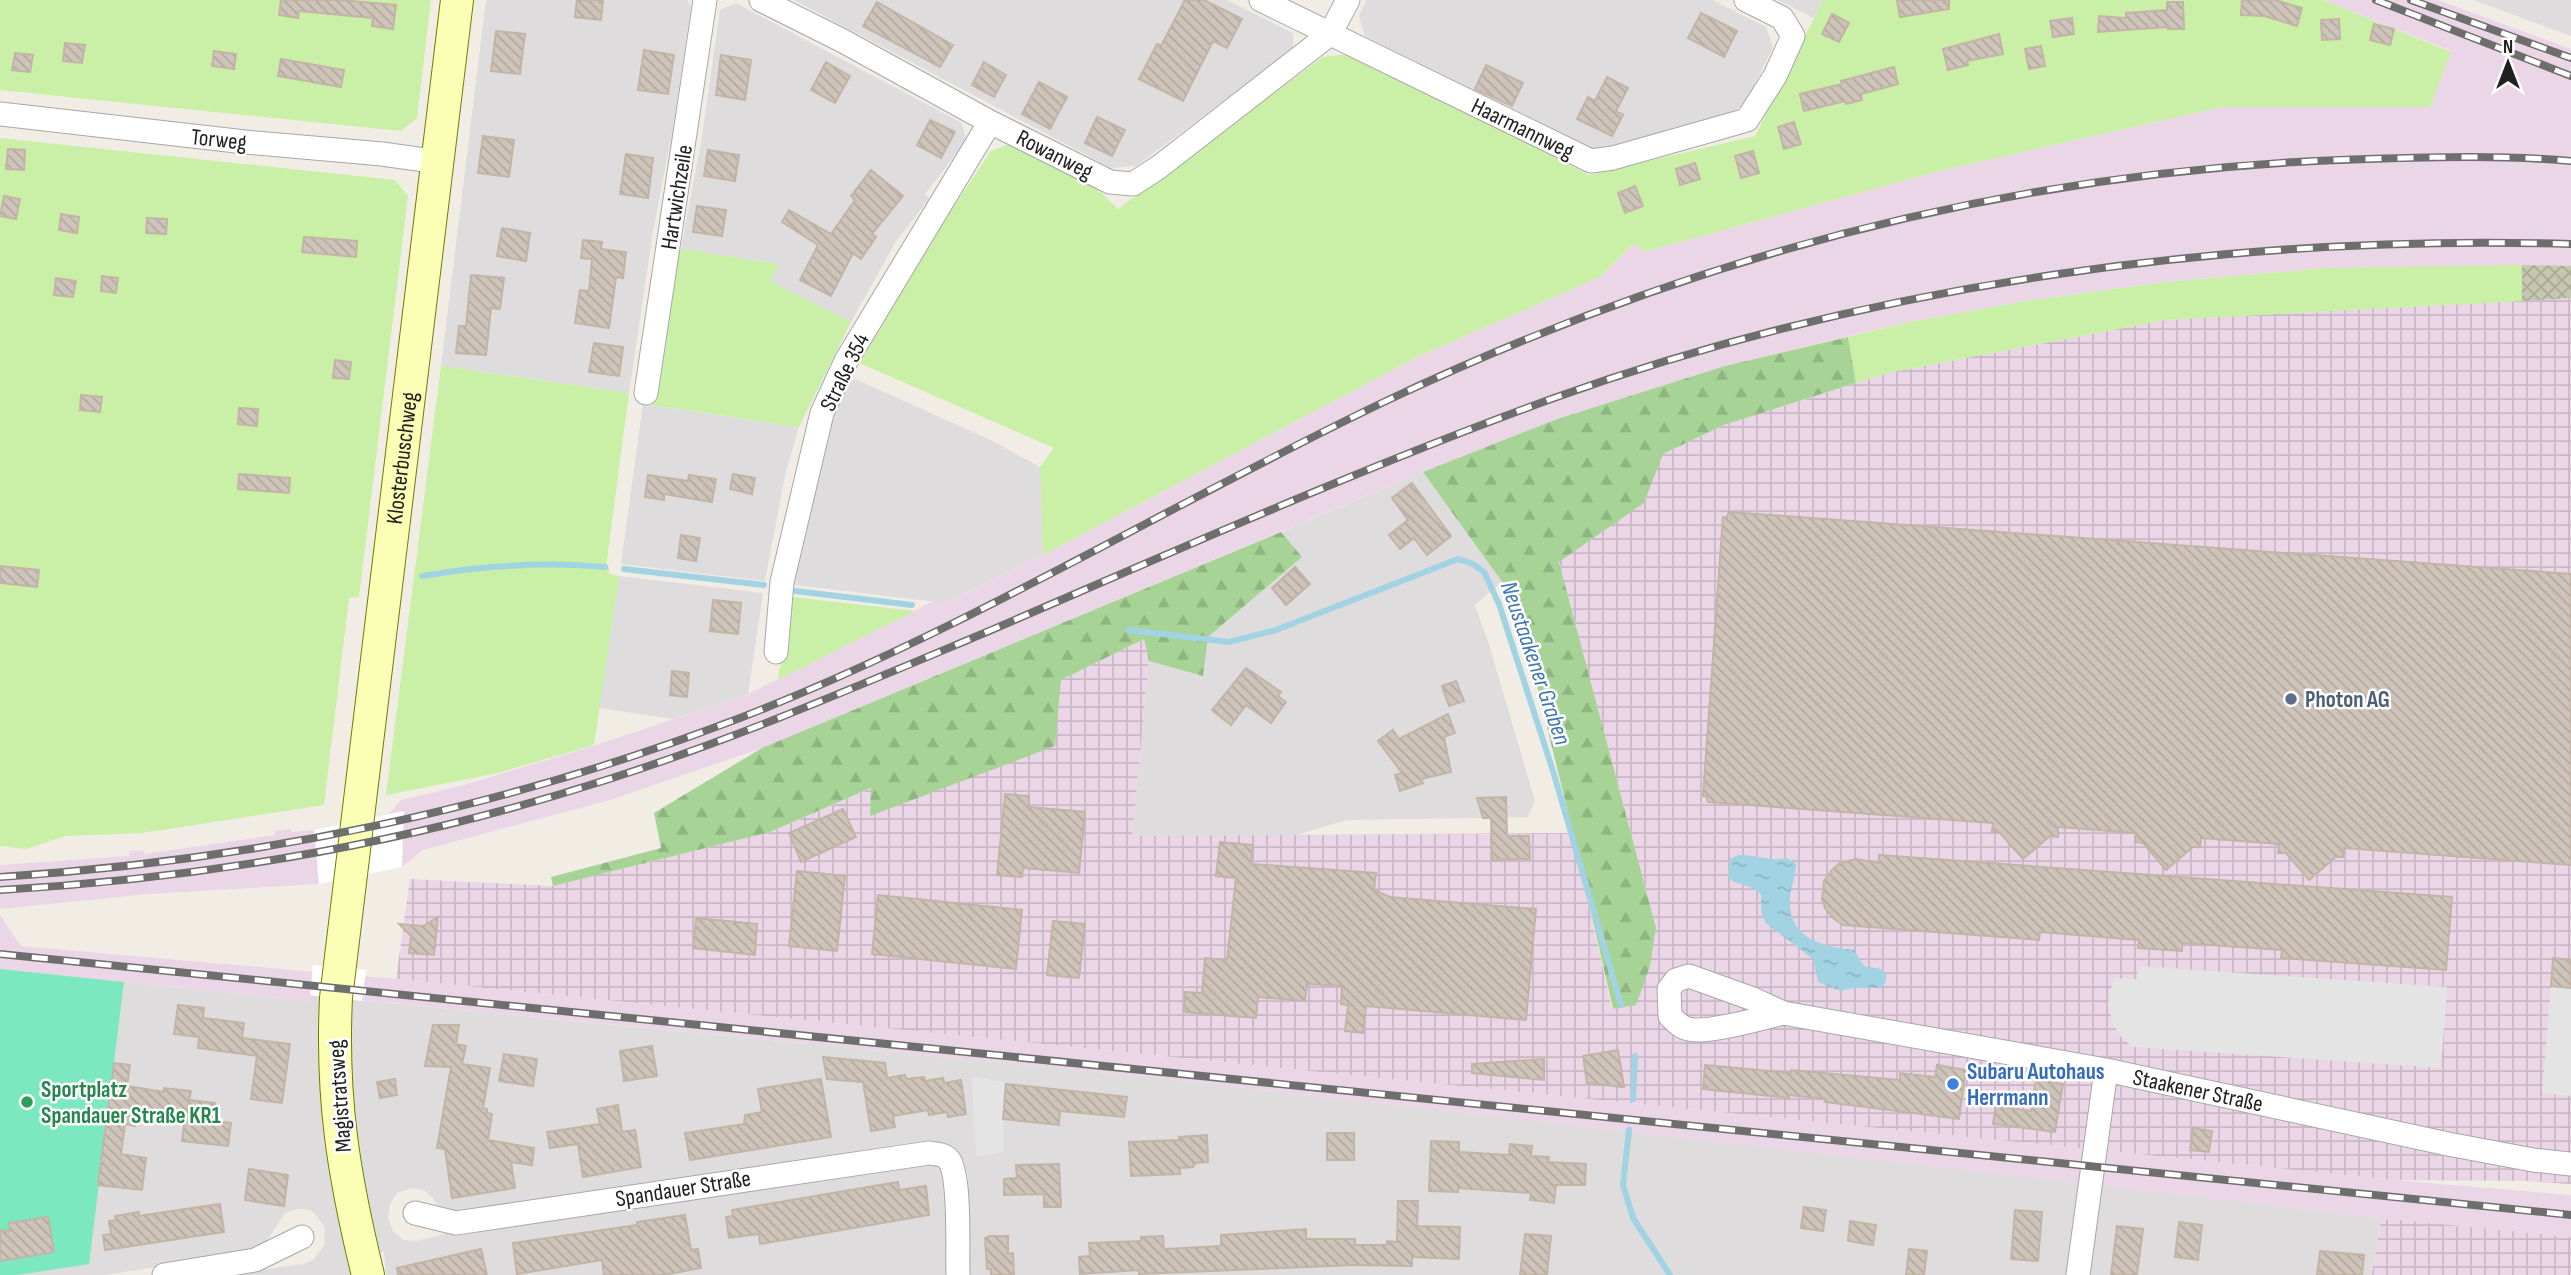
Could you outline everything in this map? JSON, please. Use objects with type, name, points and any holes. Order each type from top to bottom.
[{"type":"street","name":"Klosterbuschweg","points":[[346,914],[457,0]]},
{"type":"street","name":"Hartwichzeile","points":[[646,393],[705,0]]},
{"type":"street","name":"Rowanweg","points":[[761,0],[843,41],[990,122],[1110,182],[1133,184],[1159,167],[1330,34]]},
{"type":"street","name":"Haarmannweg","points":[[1261,0],[1591,161],[1613,158],[1747,120],[1775,76],[1793,36],[1782,18],[1746,0]]},
{"type":"street","points":[[1330,34],[1348,0]]},
{"type":"street","name":"Torweg","points":[[0,114],[439,162]]},
{"type":"street","name":"Straße 354","points":[[776,652],[782,582],[822,413],[846,361],[990,122]]},
{"type":"street","name":"Magistratsweg","points":[[346,914],[337,998],[335,1093],[344,1168],[368,1275]]},
{"type":"street","name":"Staakener Straße","points":[[1783,1013],[2106,1070],[2448,1144],[2533,1160],[2571,1164]]},
{"type":"street","points":[[2078,1275],[2106,1070]]},
{"type":"street","name":"Spandauer Straße","points":[[415,1213],[456,1223],[929,1153],[943,1156],[950,1161],[955,1180],[958,1275]]},
{"type":"street","points":[[164,1275],[255,1260],[303,1237]]},
{"type":"shaded area","points":[[486,0],[687,0],[691,6],[629,393],[441,366]]},
{"type":"shaded area","points":[[794,0],[1227,0],[1293,33],[1293,49],[1136,166],[1111,168]]},
{"type":"shaded area","points":[[1366,0],[1712,0],[1766,27],[1773,47],[1746,102],[1726,118],[1592,150],[1365,36],[1359,16]]},
{"type":"shaded area","points":[[1778,0],[1823,0],[1814,18]]},
{"type":"shaded area","points":[[2323,0],[2438,0],[2571,49],[2571,266],[2325,268],[2165,282],[2025,301],[1904,323],[1725,366],[1557,419],[1423,472],[762,748],[613,799],[423,850],[402,867],[319,884],[148,894],[0,909],[0,865],[129,856],[129,851],[143,850],[144,854],[275,835],[275,831],[314,830],[388,815],[401,800],[461,786],[593,746],[748,694],[932,602],[948,602],[1043,555],[1417,357],[1600,277],[1634,243],[1644,252],[1939,171],[2222,107],[2430,107],[2451,51]]},
{"type":"shaded area","points":[[2473,0],[2571,0],[2571,36]]},
{"type":"shaded area","points":[[736,3],[962,123],[966,141],[925,194],[929,199],[896,241],[851,322],[770,282],[778,264],[681,249],[702,137],[720,10]]},
{"type":"shaded area","points":[[2522,265],[2571,266],[2571,298],[2522,301]]},
{"type":"shaded area","points":[[2571,298],[2571,1184],[2394,1180],[396,979],[410,879],[553,886],[770,832],[872,788],[871,815],[1054,746],[1061,680],[1144,639],[1149,661],[1132,836],[1573,833],[1612,1009],[1636,1005],[1656,928],[1559,562],[1643,503],[1663,454],[1724,425],[1888,373],[2165,320]]},
{"type":"shaded area","points":[[855,379],[991,440],[1040,467],[1043,555],[945,603],[795,585],[803,531],[820,457],[844,390],[848,383]]},
{"type":"shaded area","points":[[643,404],[799,427],[785,475],[765,581],[621,564]]},
{"type":"shaded area","points":[[1423,472],[1503,581],[1475,605],[1535,801],[1528,817],[1347,820],[1293,836],[1132,836],[1149,661],[1203,676],[1208,637],[1301,558],[1281,532]]},
{"type":"shaded area","points":[[619,576],[763,593],[748,694],[673,719],[599,708]]},
{"type":"shaded area","points":[[0,915],[21,946],[396,979],[2394,1180],[2571,1195],[2571,1237],[2381,1218],[1159,1078],[311,995],[309,1001],[0,969]]},
{"type":"shaded area","points":[[2138,966],[2447,987],[2441,1068],[2133,1047],[2121,1037],[2113,1025],[2108,1004],[2115,978],[2137,979]]},
{"type":"shaded area","points":[[0,969],[309,1001],[310,995],[324,997],[353,1275],[222,1275],[303,1264],[313,1260],[324,1246],[325,1227],[310,1210],[298,1209],[285,1213],[266,1242],[252,1252],[105,1275],[0,1275]]},
{"type":"shaded area","points":[[2551,986],[2571,988],[2571,1096],[2542,1093]]},
{"type":"shaded area","points":[[349,999],[1159,1078],[2080,1183],[2069,1275],[968,1275],[968,1176],[964,1162],[956,1151],[943,1145],[915,1142],[462,1215],[439,1208],[424,1190],[412,1188],[397,1193],[390,1204],[388,1218],[393,1231],[403,1240],[417,1241],[449,1233],[925,1162],[942,1170],[948,1179],[952,1275],[386,1275],[384,1252],[377,1254],[352,1131]]},
{"type":"shaded area","points":[[972,1077],[1004,1082],[1003,1152],[976,1157]]},
{"type":"shaded area","points":[[2100,1185],[2381,1218],[2372,1275],[2090,1275]]},
{"type":"shaded area","points":[[2381,1218],[2571,1237],[2571,1275],[2372,1275]]},
{"type":"green space","points":[[0,0],[431,0],[417,118],[401,131],[0,90]]},
{"type":"green space","points":[[1823,0],[2323,0],[2451,52],[2430,107],[2222,107],[1939,171],[1644,252],[1634,243],[1600,277],[1417,357],[1043,555],[1040,467],[1054,448],[857,362],[909,273],[991,151],[1012,143],[1096,188],[1118,209],[1323,57],[1348,54],[1589,175],[1755,136]]},
{"type":"green space","points":[[0,138],[395,180],[408,196],[359,597],[349,598],[324,805],[142,833],[65,836],[26,849],[0,846]]},
{"type":"green space","points":[[675,248],[778,264],[771,282],[851,322],[799,427],[651,405]]},
{"type":"green space","points":[[2522,265],[2522,301],[2165,320],[1888,373],[1856,383],[1848,337],[1904,323],[2025,301],[2166,282],[2325,268]]},
{"type":"green space","points":[[1848,337],[1856,383],[1724,425],[1663,454],[1644,503],[1559,562],[1656,928],[1650,966],[1636,1005],[1613,1009],[1516,601],[1423,472],[1557,419],[1725,366]]},
{"type":"green space","points":[[441,366],[629,393],[606,567],[609,567],[609,574],[619,576],[594,745],[498,773],[386,795]]},
{"type":"green space","points":[[1281,532],[1302,557],[1208,637],[1203,676],[1149,661],[1144,639],[1061,680],[1055,746],[870,816],[871,788],[770,832],[553,886],[551,877],[661,848],[654,813],[762,748]]},
{"type":"green space","points":[[793,597],[915,611],[778,680],[786,628],[783,628]]},
{"type":"green space","points":[[0,969],[124,982],[89,1264],[0,1275]]},
{"type":"water","points":[[1738,855],[1787,858],[1796,864],[1790,897],[1794,922],[1800,931],[1819,943],[1854,950],[1864,966],[1881,969],[1886,974],[1883,987],[1841,991],[1818,982],[1813,959],[1764,920],[1761,895],[1728,877],[1730,859]]},
{"type":"pier","points":[[404,811],[402,867],[319,884],[314,830]]},
{"type":"pier","points":[[313,965],[366,970],[362,1001],[310,995]]},
{"type":"building","points":[[281,0],[340,0],[396,5],[393,29],[372,26],[373,18],[299,11],[298,18],[279,15]]},
{"type":"building","points":[[577,0],[603,0],[601,20],[575,17]]},
{"type":"building","points":[[1185,0],[1204,0],[1242,19],[1227,48],[1213,41],[1183,101],[1139,79],[1157,44],[1161,46]]},
{"type":"building","points":[[1897,0],[1949,0],[1949,9],[1900,17]]},
{"type":"building","points":[[2242,0],[2275,0],[2302,8],[2297,26],[2264,16],[2241,15]]},
{"type":"building","points":[[877,2],[953,45],[940,67],[863,26]]},
{"type":"building","points":[[2167,2],[2183,2],[2184,29],[2168,27],[2098,32],[2099,16],[2126,18],[2126,13],[2167,10]]},
{"type":"building","points":[[1701,13],[1737,31],[1724,57],[1688,38]]},
{"type":"building","points":[[1832,14],[1849,23],[1839,42],[1822,34]]},
{"type":"building","points":[[2072,18],[2074,34],[2053,37],[2050,21]]},
{"type":"building","points":[[2339,19],[2340,39],[2322,40],[2321,20]]},
{"type":"building","points":[[2374,24],[2394,29],[2390,45],[2370,40]]},
{"type":"building","points":[[496,31],[525,34],[520,74],[491,71]]},
{"type":"building","points":[[1999,34],[2003,54],[1967,61],[1968,65],[1948,70],[1943,49]]},
{"type":"building","points":[[65,43],[85,45],[82,63],[63,61]]},
{"type":"building","points":[[2041,46],[2045,66],[2029,69],[2025,49]]},
{"type":"building","points":[[644,50],[674,55],[668,94],[638,90]]},
{"type":"building","points":[[214,51],[236,54],[234,69],[212,66]]},
{"type":"building","points":[[15,53],[33,55],[30,72],[12,70]]},
{"type":"building","points":[[721,55],[751,60],[745,100],[716,95]]},
{"type":"building","points":[[281,59],[344,70],[341,87],[278,76]]},
{"type":"building","points":[[826,62],[850,76],[835,103],[811,90]]},
{"type":"building","points":[[984,62],[1006,75],[994,97],[972,85]]},
{"type":"building","points":[[1486,65],[1523,83],[1512,106],[1475,89]]},
{"type":"building","points":[[1894,67],[1898,84],[1861,94],[1862,100],[1846,104],[1845,101],[1804,111],[1800,94]]},
{"type":"building","points":[[1607,77],[1628,88],[1616,111],[1623,115],[1612,136],[1577,119],[1588,97],[1595,101]]},
{"type":"building","points":[[1039,82],[1067,97],[1050,129],[1022,114]]},
{"type":"building","points":[[1097,117],[1125,130],[1112,156],[1085,143]]},
{"type":"building","points":[[930,120],[955,132],[941,158],[917,145]]},
{"type":"building","points":[[1794,122],[1801,144],[1784,149],[1778,127]]},
{"type":"building","points":[[483,136],[514,140],[509,177],[478,173]]},
{"type":"building","points":[[8,149],[25,150],[24,170],[6,169]]},
{"type":"building","points":[[708,150],[739,155],[735,181],[704,176]]},
{"type":"building","points":[[1753,151],[1759,173],[1741,178],[1735,156]]},
{"type":"building","points":[[626,154],[653,158],[648,198],[620,194]]},
{"type":"building","points":[[1695,163],[1700,179],[1680,185],[1676,169]]},
{"type":"building","points":[[871,170],[903,196],[872,234],[876,237],[861,259],[853,253],[831,296],[800,280],[818,245],[782,222],[789,210],[831,234],[855,200],[851,196]]},
{"type":"building","points":[[1635,186],[1643,206],[1625,213],[1618,193]]},
{"type":"building","points":[[4,196],[20,199],[16,219],[0,216]]},
{"type":"building","points":[[697,206],[726,210],[722,236],[693,232]]},
{"type":"building","points":[[61,214],[79,217],[77,233],[59,230]]},
{"type":"building","points":[[147,218],[167,219],[166,234],[146,233]]},
{"type":"building","points":[[502,228],[530,233],[526,261],[497,256]]},
{"type":"building","points":[[304,237],[357,241],[356,257],[302,252]]},
{"type":"building","points":[[583,240],[602,242],[601,249],[626,252],[623,278],[616,277],[609,328],[575,323],[580,290],[589,291],[592,259],[581,258]]},
{"type":"building","points":[[471,275],[504,278],[500,309],[491,308],[486,355],[456,353],[459,326],[466,326]]},
{"type":"building","points":[[102,276],[118,278],[116,293],[101,291]]},
{"type":"building","points":[[56,278],[76,281],[73,297],[54,295]]},
{"type":"building","points":[[594,343],[623,347],[619,376],[589,372]]},
{"type":"building","points":[[335,360],[351,362],[349,379],[333,378]]},
{"type":"building","points":[[81,395],[102,397],[100,412],[80,410]]},
{"type":"building","points":[[239,408],[258,409],[257,426],[238,424]]},
{"type":"building","points":[[239,474],[290,478],[289,493],[238,489]]},
{"type":"building","points":[[733,474],[755,478],[752,494],[730,489]]},
{"type":"building","points":[[648,475],[688,481],[689,475],[716,479],[712,502],[664,494],[664,500],[645,497]]},
{"type":"building","points":[[1412,483],[1451,536],[1427,555],[1414,538],[1400,549],[1389,535],[1408,520],[1392,498]]},
{"type":"building","points":[[1729,512],[2571,574],[2571,865],[2344,848],[2343,857],[2336,857],[2309,880],[2286,853],[2278,853],[2279,844],[2201,838],[2200,847],[2193,847],[2166,870],[2143,843],[2135,842],[2136,833],[2058,827],[2058,837],[2050,836],[2023,859],[2000,833],[1992,832],[1993,823],[1708,802],[1706,796],[1703,796],[1723,517],[1726,518]]},
{"type":"building","points":[[681,535],[700,538],[696,561],[678,558]]},
{"type":"building","points":[[0,566],[39,570],[37,587],[0,583]]},
{"type":"building","points":[[1295,567],[1310,584],[1286,605],[1272,588]]},
{"type":"building","points":[[713,600],[741,603],[738,634],[710,631]]},
{"type":"building","points":[[1246,668],[1281,692],[1278,696],[1286,702],[1271,723],[1246,705],[1231,725],[1212,710]]},
{"type":"building","points":[[672,671],[689,673],[687,697],[670,695]]},
{"type":"building","points":[[1456,681],[1464,701],[1449,706],[1442,686]]},
{"type":"building","points":[[1448,714],[1455,733],[1444,737],[1451,772],[1421,779],[1423,783],[1400,791],[1395,775],[1402,773],[1378,741],[1393,730],[1399,739]]},
{"type":"building","points":[[1005,794],[1029,796],[1029,807],[1085,812],[1079,873],[1023,868],[1022,877],[997,875]]},
{"type":"building","points":[[1506,797],[1507,836],[1529,836],[1530,859],[1492,860],[1491,818],[1483,818],[1477,798]]},
{"type":"building","points":[[843,809],[856,837],[801,862],[789,833]]},
{"type":"building","points":[[1220,842],[1253,845],[1251,864],[1376,873],[1374,890],[1390,897],[1536,909],[1526,1020],[1366,1006],[1363,1033],[1345,1031],[1348,1005],[1341,1004],[1342,986],[1307,984],[1305,1001],[1258,997],[1256,1018],[1184,1012],[1185,992],[1202,993],[1205,958],[1227,960],[1236,878],[1216,876]]},
{"type":"building","points":[[1879,855],[2452,897],[2446,970],[2281,958],[2282,950],[2182,943],[2182,951],[2138,948],[2139,940],[2040,932],[2039,940],[1843,925],[1825,908],[1822,899],[1824,881],[1840,863],[1856,859],[1879,863]]},
{"type":"building","points":[[797,871],[845,876],[837,951],[789,946]]},
{"type":"building","points":[[878,895],[1022,910],[1016,969],[872,954]]},
{"type":"building","points":[[438,917],[434,955],[409,953],[411,936],[399,924],[423,926]]},
{"type":"building","points":[[696,918],[757,924],[755,955],[693,948]]},
{"type":"building","points":[[1053,921],[1085,924],[1079,978],[1047,975]]},
{"type":"building","points":[[2553,958],[2571,960],[2571,988],[2551,986]]},
{"type":"building","points":[[178,1005],[204,1008],[203,1018],[244,1023],[242,1038],[290,1044],[282,1103],[251,1099],[257,1056],[198,1048],[199,1037],[174,1034]]},
{"type":"building","points":[[433,1025],[459,1025],[456,1044],[466,1046],[462,1064],[490,1068],[483,1108],[492,1114],[488,1140],[534,1148],[532,1165],[511,1162],[515,1188],[452,1198],[445,1149],[437,1148],[451,1067],[425,1066]]},
{"type":"building","points":[[652,1046],[657,1076],[624,1081],[620,1051]]},
{"type":"building","points":[[1618,1050],[1624,1087],[1587,1083],[1583,1056]]},
{"type":"building","points":[[504,1054],[537,1059],[533,1086],[499,1081]]},
{"type":"building","points":[[823,1057],[885,1063],[887,1078],[905,1075],[906,1079],[924,1077],[925,1081],[943,1078],[944,1083],[961,1080],[966,1114],[948,1117],[947,1112],[929,1115],[928,1110],[893,1116],[895,1127],[871,1131],[863,1082],[827,1079]]},
{"type":"building","points":[[1544,1059],[1544,1080],[1472,1073],[1472,1064]]},
{"type":"building","points":[[114,1063],[130,1065],[127,1086],[164,1092],[164,1088],[191,1091],[189,1100],[215,1103],[213,1121],[231,1123],[228,1146],[182,1141],[184,1124],[136,1118],[135,1126],[125,1124],[121,1154],[146,1158],[142,1190],[98,1185]]},
{"type":"building","points":[[1705,1065],[1900,1080],[1900,1073],[1935,1077],[1937,1065],[1966,1070],[1959,1119],[1825,1102],[1826,1099],[1703,1089]]},
{"type":"building","points":[[395,1079],[397,1095],[380,1098],[377,1082]]},
{"type":"building","points":[[821,1079],[831,1137],[690,1160],[685,1133],[744,1124],[745,1115],[762,1112],[758,1089]]},
{"type":"building","points":[[2036,1079],[2063,1084],[2055,1132],[1993,1124],[1996,1106],[2031,1111]]},
{"type":"building","points":[[1006,1084],[1127,1097],[1124,1117],[1060,1111],[1059,1125],[1003,1119]]},
{"type":"building","points":[[618,1105],[622,1132],[635,1130],[641,1167],[583,1177],[578,1144],[550,1148],[547,1132],[600,1124],[597,1109]]},
{"type":"building","points":[[2193,1128],[2212,1131],[2209,1152],[2190,1150]]},
{"type":"building","points":[[1327,1133],[1354,1133],[1354,1160],[1327,1160]]},
{"type":"building","points":[[1207,1135],[1208,1162],[1180,1168],[1180,1174],[1131,1176],[1129,1142],[1180,1140],[1179,1137]]},
{"type":"building","points":[[1431,1141],[1459,1142],[1459,1152],[1509,1155],[1510,1144],[1532,1146],[1531,1156],[1549,1157],[1548,1162],[1586,1164],[1585,1185],[1556,1185],[1554,1203],[1530,1200],[1531,1193],[1458,1188],[1458,1192],[1429,1191]]},
{"type":"building","points":[[1059,1164],[1061,1207],[1044,1207],[1044,1194],[1004,1195],[1004,1179],[1017,1178],[1016,1165]]},
{"type":"building","points":[[249,1169],[288,1175],[284,1206],[245,1200]]},
{"type":"building","points":[[898,1182],[899,1190],[926,1186],[929,1215],[760,1244],[759,1234],[729,1238],[726,1217],[733,1216],[732,1210]]},
{"type":"building","points":[[1398,1201],[1418,1201],[1417,1226],[1460,1227],[1459,1259],[1412,1257],[1412,1266],[1355,1265],[1139,1274],[1139,1270],[1080,1274],[1079,1257],[1090,1256],[1089,1243],[1141,1241],[1141,1237],[1163,1236],[1164,1249],[1221,1246],[1221,1235],[1306,1229],[1306,1239],[1355,1239],[1355,1245],[1387,1245],[1387,1241],[1397,1242]]},
{"type":"building","points":[[220,1204],[224,1232],[105,1250],[103,1235],[111,1234],[109,1221],[116,1220],[115,1216],[139,1212],[138,1216]]},
{"type":"building","points":[[1804,1207],[1826,1210],[1823,1231],[1801,1228]]},
{"type":"building","points":[[2015,1210],[2042,1212],[2038,1261],[2011,1259]]},
{"type":"building","points":[[685,1215],[691,1250],[698,1249],[701,1268],[663,1275],[604,1275],[602,1260],[517,1274],[513,1243],[637,1225],[637,1222]]},
{"type":"building","points":[[48,1217],[54,1252],[0,1261],[0,1230],[10,1231],[9,1223]]},
{"type":"building","points":[[1850,1221],[1876,1225],[1873,1245],[1848,1241]]},
{"type":"building","points":[[2179,1222],[2202,1225],[2198,1260],[2175,1257]]},
{"type":"building","points":[[2117,1226],[2143,1229],[2137,1275],[2111,1275]]},
{"type":"building","points":[[1525,1234],[1551,1236],[1547,1275],[1520,1275]]},
{"type":"building","points":[[1008,1236],[1008,1254],[1013,1253],[1014,1275],[991,1275],[991,1269],[987,1269],[985,1238]]},
{"type":"building","points":[[481,1249],[487,1275],[398,1275],[397,1268]]},
{"type":"building","points":[[1909,1249],[1927,1251],[1924,1275],[1906,1275]]},
{"type":"building","points":[[2320,1251],[2364,1255],[2362,1275],[2317,1275]]},
{"type":"waterway","name":"Neustaakener Graben","points":[[1129,630],[1229,642],[1276,630],[1458,559],[1473,564],[1484,572],[1499,604],[1553,771],[1621,1005]]},
{"type":"waterway","name":"Neustaakener Graben","points":[[422,576],[513,566],[559,564],[605,567]]},
{"type":"waterway","name":"Neustaakener Graben","points":[[624,569],[764,585]]},
{"type":"waterway","name":"Neustaakener Graben","points":[[795,591],[912,605]]},
{"type":"waterway","name":"Neustaakener Graben","points":[[1633,1099],[1635,1056]]},
{"type":"waterway","name":"Neustaakener Graben","points":[[1629,1130],[1623,1185],[1633,1218],[1670,1275]]},
{"type":"railway","points":[[2376,0],[2571,76]]},
{"type":"railway","points":[[2411,0],[2571,58]]},
{"type":"railway","points":[[0,877],[190,858],[376,826],[468,804],[650,751],[823,684],[905,646],[986,607],[1305,441],[1386,401],[1503,349],[1622,302],[1742,262],[1864,228],[1987,201],[2112,180],[2239,166],[2444,157],[2571,161]]},
{"type":"railway","points":[[0,890],[154,877],[307,854],[458,822],[606,780],[702,747],[843,692],[1266,512],[1481,425],[1675,358],[1800,324],[1926,297],[2055,274],[2185,258],[2314,248],[2443,243],[2571,244]]},
{"type":"railway","points":[[0,954],[2571,1215]]},
{"type":"place","name":"Photon AG","points":[[2291,699]]},
{"type":"place","name":"Subaru Autohaus Herrmann","points":[[1953,1084]]},
{"type":"place","name":"Sportplatz Spandauer Straße KR1","points":[[27,1102]]}]
